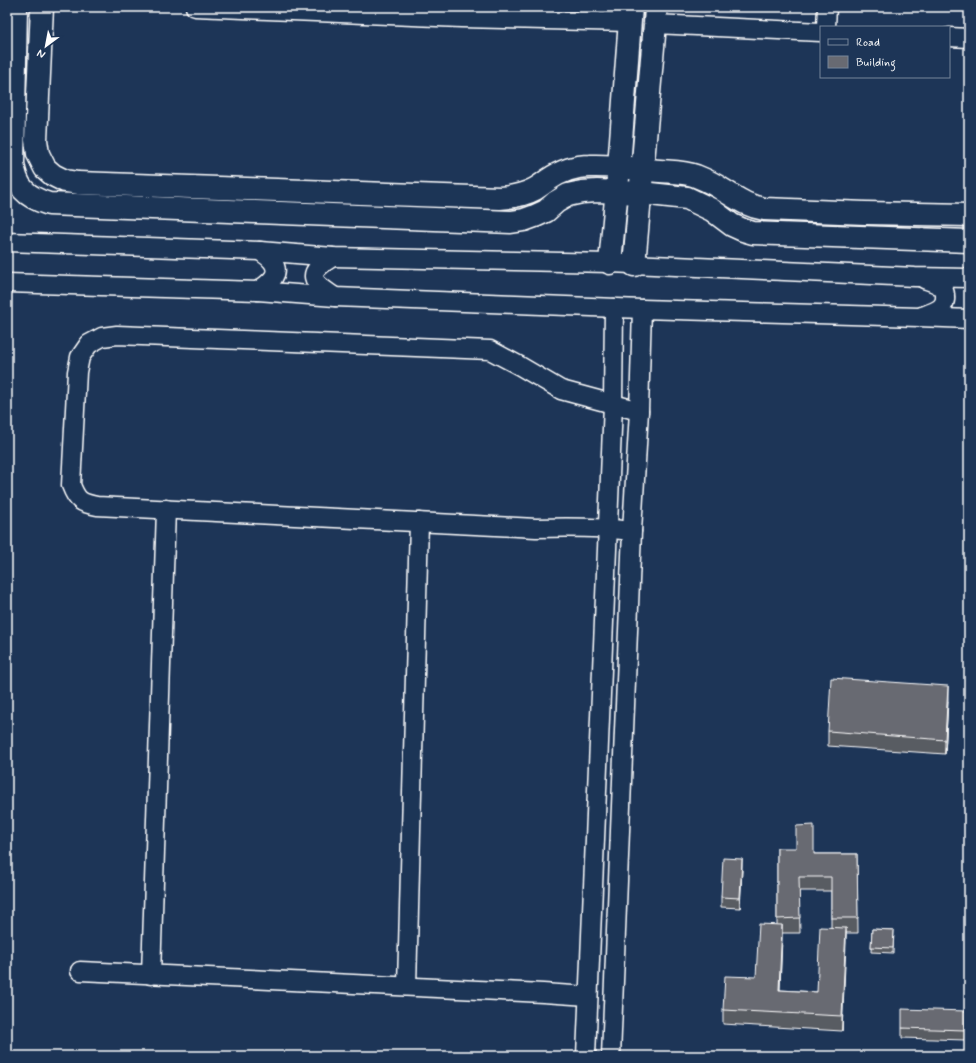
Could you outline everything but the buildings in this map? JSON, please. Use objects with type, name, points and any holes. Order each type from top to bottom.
[{"type":"street","points":[[16,7],[14,172],[23,190],[39,201],[49,204],[511,222],[524,220],[546,211],[556,202],[568,195],[582,192],[641,193],[687,198],[712,210],[732,225],[743,230],[753,232],[965,241],[965,215],[760,208],[746,204],[712,183],[694,176],[619,167],[575,167],[560,172],[537,188],[525,194],[500,198],[78,183],[65,181],[53,175],[45,168],[38,154],[36,140],[42,7]]},
{"type":"street","points":[[195,7],[630,15],[619,167],[610,264]]},
{"type":"street","points":[[826,26],[828,7]]},
{"type":"street","points":[[634,265],[656,16],[820,32]]},
{"type":"street","points":[[950,37],[969,38]]},
{"type":"street","points":[[23,190],[45,168]]},
{"type":"street","points":[[283,213],[284,190]]},
{"type":"street","points":[[7,242],[260,251],[334,257],[610,264],[969,278]]},
{"type":"street","points":[[258,291],[272,280],[275,275],[273,262],[260,251]]},
{"type":"street","points":[[334,257],[318,267],[315,272],[314,279],[319,285],[335,297]]},
{"type":"street","points":[[915,277],[941,286],[945,293],[946,301],[942,308],[919,317]]},
{"type":"street","points":[[7,283],[258,291],[335,297],[614,308],[969,319]]},
{"type":"street","points":[[586,1056],[613,404],[614,308]]},
{"type":"street","points":[[611,1056],[632,532],[640,411],[642,309]]},
{"type":"street","points":[[632,532],[608,528],[536,528],[166,510],[85,504],[75,496],[71,485],[77,372],[80,356],[89,344],[102,337],[117,335],[490,350],[561,390],[640,411]]},
{"type":"street","points":[[151,974],[166,510]]},
{"type":"street","points":[[407,986],[418,522]]},
{"type":"street","points":[[80,971],[588,996]]}]
